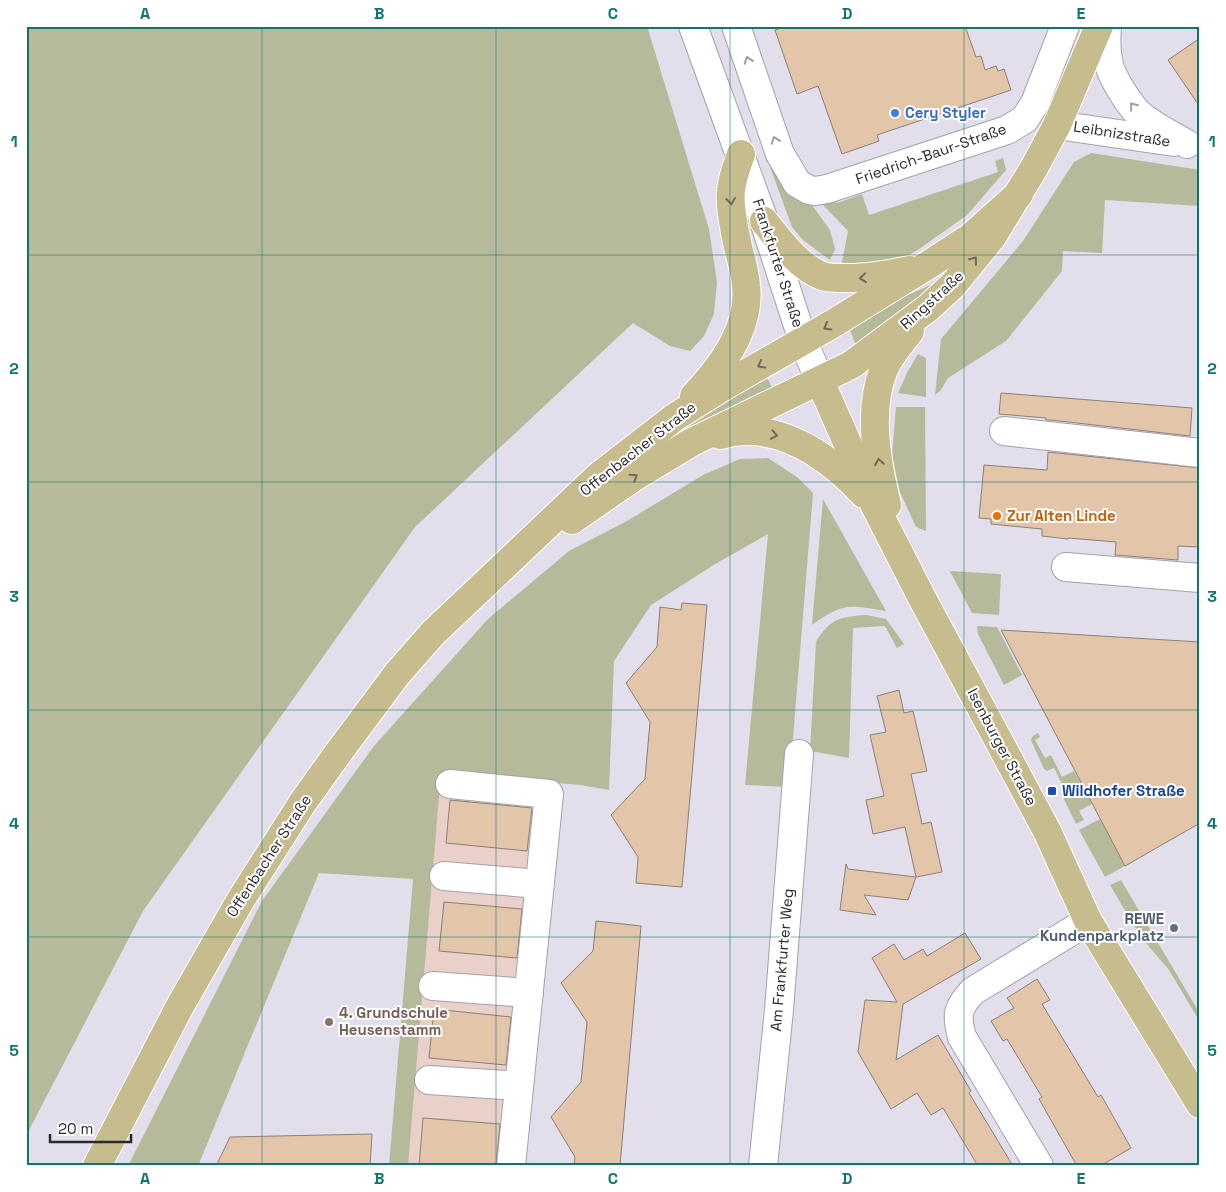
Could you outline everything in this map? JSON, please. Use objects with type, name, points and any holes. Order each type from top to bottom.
[{"type":"main road","name":"Ringstraße","points":[[820,381],[851,364],[928,308],[970,265],[992,237],[1019,194],[1057,125],[1099,26]]},
{"type":"main road","points":[[675,417],[703,387],[726,357],[736,340],[742,322],[746,302],[746,285],[736,238],[730,192],[739,149]]},
{"type":"main road","name":"Ringstraße","points":[[804,341],[971,237],[1019,194]]},
{"type":"main road","points":[[764,221],[783,246],[801,262],[822,276],[856,279],[883,276],[928,265]]},
{"type":"main road","points":[[911,576],[885,497],[877,447],[875,414],[880,379],[885,367],[928,308]]},
{"type":"main road","name":"Offenbacher Straße","points":[[97,1166],[208,955],[240,901],[303,802],[397,674],[433,633],[488,579],[600,475],[675,417],[726,385],[804,341]]},
{"type":"main road","name":"Offenbacher Straße","points":[[488,579],[634,476],[692,442],[820,381]]},
{"type":"main road","name":"Isenburger Straße","points":[[820,381],[875,506],[1047,831],[1088,921],[1200,1104]]},
{"type":"main road","points":[[692,442],[725,433],[750,430],[781,436],[808,447],[824,458],[850,479],[875,506]]},
{"type":"street","name":"Frankfurter Straße","points":[[693,26],[739,149],[804,341],[820,381]]},
{"type":"street","points":[[736,26],[759,94],[739,149]]},
{"type":"street","name":"Friedrich-Baur-Straße","points":[[759,94],[780,154],[797,183],[809,190],[827,189],[1007,130],[1025,119],[1035,102],[1065,26]]},
{"type":"street","name":"Leibnizstraße","points":[[1107,26],[1106,37],[1109,66],[1125,96],[1140,114],[1160,130],[1193,145]]},
{"type":"street","name":"Leibnizstraße","points":[[1057,125],[1193,145]]},
{"type":"street","points":[[1004,431],[1200,453]]},
{"type":"street","points":[[1066,568],[1200,578]]},
{"type":"street","name":"Am Frankfurter Weg","points":[[763,1166],[799,754]]},
{"type":"street","points":[[450,784],[549,794],[511,1166]]},
{"type":"street","points":[[444,876],[539,884]]},
{"type":"street","points":[[1039,1166],[962,1037],[958,1022],[962,1003],[973,991],[1088,921]]},
{"type":"street","points":[[433,986],[529,993]]},
{"type":"street","points":[[429,1080],[519,1086]]},
{"type":"shaded area","points":[[441,772],[554,782],[522,1166],[408,1166]]},
{"type":"green space","points":[[26,26],[647,26],[709,229],[717,282],[714,314],[704,336],[690,351],[670,346],[633,323],[415,527],[143,911],[26,1136]]},
{"type":"green space","points":[[760,133],[830,230],[835,249],[830,260],[803,240],[792,227],[762,145]]},
{"type":"green space","points":[[1091,153],[1200,170],[1200,206],[1105,200],[1102,253],[1063,251],[1062,271],[1006,341],[948,378],[941,390],[935,395],[941,339],[1023,241],[1074,162]]},
{"type":"green space","points":[[1003,158],[1006,170],[967,215],[919,249],[884,270],[841,267],[848,231],[822,204],[840,202],[862,194],[869,215],[998,172],[995,161]]},
{"type":"green space","points":[[938,283],[857,349],[850,330],[899,299]]},
{"type":"green space","points":[[918,354],[926,358],[926,397],[898,393],[907,373]]},
{"type":"green space","points":[[768,379],[773,390],[689,430],[686,429],[686,426],[753,383]]},
{"type":"green space","points":[[896,407],[925,407],[926,531],[916,527],[900,492],[892,456]]},
{"type":"green space","points":[[768,458],[797,477],[813,493],[789,787],[745,785],[768,534],[712,566],[651,605],[614,661],[609,790],[580,785],[441,773],[408,1166],[389,1166],[413,879],[319,873],[198,1166],[128,1166],[262,901],[374,746],[488,619],[569,551],[627,521],[703,475],[740,459]]},
{"type":"green space","points":[[823,499],[886,611],[863,607],[847,607],[832,612],[812,625]]},
{"type":"green space","points":[[950,571],[1001,574],[999,615],[972,613]]},
{"type":"green space","points":[[866,615],[886,619],[904,644],[897,648],[885,626],[853,628],[849,758],[810,751],[816,642],[831,623],[843,618]]},
{"type":"green space","points":[[977,626],[997,627],[1022,675],[1004,685],[978,634]]},
{"type":"green space","points":[[1038,733],[1040,737],[1035,740],[1045,758],[1051,755],[1062,777],[1074,771],[1092,804],[1079,811],[1084,820],[1076,824],[1061,793],[1065,790],[1054,768],[1047,771],[1044,769],[1031,740]]},
{"type":"green space","points":[[1100,819],[1125,866],[1105,877],[1079,830]]},
{"type":"green space","points":[[1121,880],[1200,1014],[1200,1022],[1169,970],[1140,936],[1110,885]]},
{"type":"building","points":[[787,26],[965,26],[976,57],[981,56],[985,70],[996,66],[998,71],[1004,69],[1011,90],[877,135],[879,141],[842,154],[818,86],[797,94],[775,30]]},
{"type":"building","points":[[1200,38],[1200,107],[1168,60]]},
{"type":"building","points":[[1001,393],[1192,408],[1190,436],[999,414]]},
{"type":"building","points":[[1048,452],[1200,468],[1200,547],[1178,546],[1178,560],[1115,555],[1116,542],[1042,536],[1042,529],[991,524],[991,519],[979,518],[984,465],[1047,470]]},
{"type":"building","points":[[682,603],[707,605],[682,887],[636,883],[638,857],[611,815],[645,779],[650,722],[626,683],[657,647],[660,607],[681,610]]},
{"type":"building","points":[[1001,630],[1200,642],[1200,823],[1125,866]]},
{"type":"building","points":[[899,690],[904,713],[913,711],[927,771],[911,774],[922,824],[931,822],[942,872],[916,877],[905,827],[873,834],[866,800],[884,796],[870,735],[886,732],[877,696]]},
{"type":"building","points":[[450,800],[532,808],[527,851],[446,843]]},
{"type":"building","points":[[846,864],[848,869],[916,877],[908,900],[864,895],[876,915],[840,910]]},
{"type":"building","points":[[444,902],[522,909],[517,958],[439,951]]},
{"type":"building","points":[[596,921],[641,926],[620,1166],[574,1166],[575,1157],[551,1117],[581,1082],[587,1022],[561,983],[593,951]]},
{"type":"building","points":[[965,933],[981,959],[903,1004],[896,1060],[938,1035],[971,1091],[969,1093],[1013,1166],[978,1166],[943,1108],[931,1115],[917,1093],[891,1109],[858,1052],[865,1000],[897,1002],[872,958],[894,944],[904,960],[923,949],[927,956]]},
{"type":"building","points":[[1037,979],[1050,1000],[1042,1004],[1098,1097],[1101,1095],[1131,1148],[1100,1166],[1077,1166],[1039,1099],[1042,1097],[1007,1039],[1003,1041],[991,1021],[1014,1008],[1007,998]]},
{"type":"building","points":[[434,1009],[511,1017],[506,1065],[429,1058]]},
{"type":"building","points":[[423,1118],[500,1124],[496,1166],[419,1166]]},
{"type":"building","points":[[372,1134],[370,1166],[216,1166],[230,1137]]},
{"type":"place","name":"Cery Styler","points":[[895,113]]},
{"type":"place","name":"Zur Alten Linde","points":[[997,516]]},
{"type":"place","name":"Wildhofer Straße","points":[[1052,791]]},
{"type":"place","name":"REWE Kundenparkplatz","points":[[1174,928]]},
{"type":"place","name":"4. Grundschule Heusenstamm","points":[[329,1022]]}]
